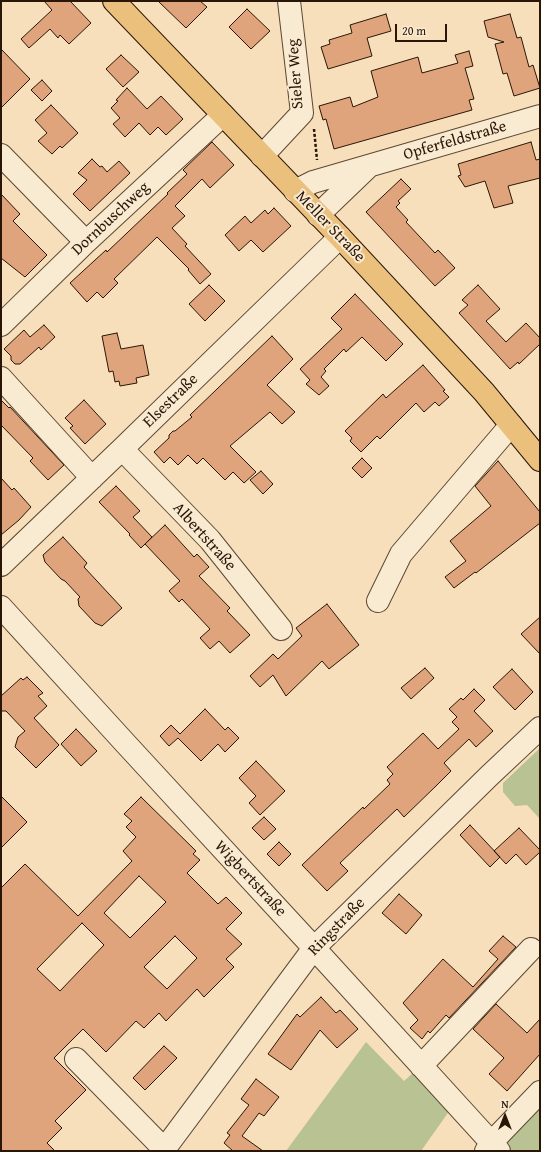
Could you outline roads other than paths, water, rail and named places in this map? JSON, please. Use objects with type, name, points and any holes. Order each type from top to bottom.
[{"type":"main road","name":"Meller Straße","points":[[114,1],[340,237],[484,392],[540,460]]},
{"type":"street","name":"Sieler Weg","points":[[262,156],[302,113],[289,1]]},
{"type":"street","name":"Dornbuschweg","points":[[1,325],[86,242],[223,116]]},
{"type":"street","name":"Opferfeldstraße","points":[[295,191],[319,180],[540,116]]},
{"type":"street","points":[[1,155],[86,242]]},
{"type":"street","name":"Opferfeldstraße","points":[[318,215],[369,166]]},
{"type":"street","name":"Elsestraße","points":[[1,565],[340,237]]},
{"type":"street","points":[[1,378],[92,478]]},
{"type":"street","points":[[378,601],[401,554],[511,425]]},
{"type":"street","name":"Albertstraße","points":[[122,449],[210,540],[281,629]]},
{"type":"street","name":"Wigbertstraße","points":[[1,607],[314,948],[421,1066],[492,1148]]},
{"type":"street","name":"Ringstraße","points":[[164,1150],[314,948],[540,728]]},
{"type":"street","points":[[421,1066],[532,949]]},
{"type":"street","points":[[76,1060],[164,1150]]},
{"type":"street","points":[[492,1148],[540,1092]]}]
